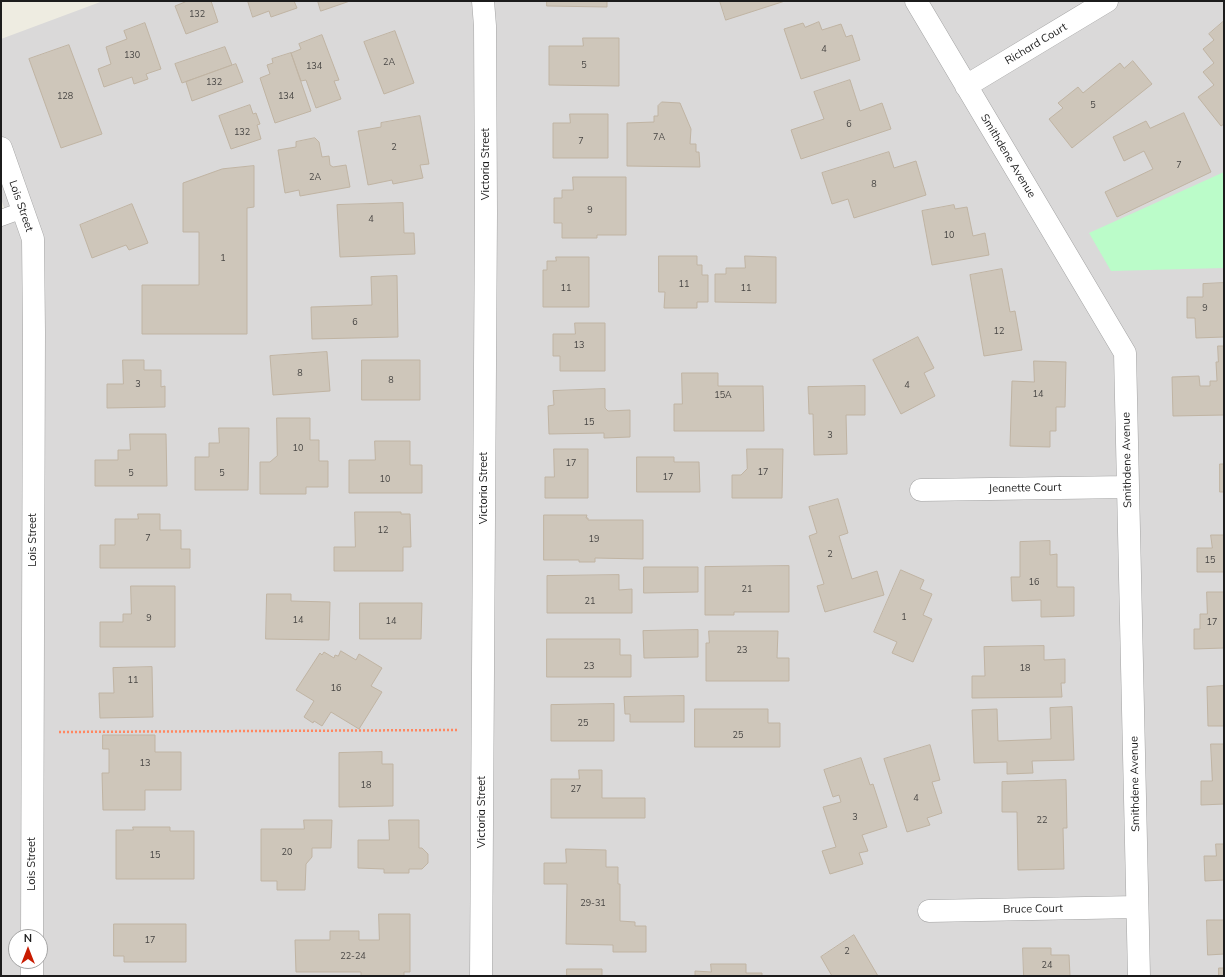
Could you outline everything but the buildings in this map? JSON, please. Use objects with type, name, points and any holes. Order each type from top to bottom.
[{"type":"street","name":"Victoria Street","points":[[481,976],[486,213],[485,41],[483,1]]},
{"type":"street","name":"Smithdene Avenue","points":[[916,1],[1125,353],[1139,976]]},
{"type":"street","name":"Richard Court","points":[[966,86],[1107,1]]},
{"type":"street","name":"Lois Street","points":[[1,148],[33,239],[32,929]]},
{"type":"street","name":"Jeanette Court","points":[[921,490],[1128,487]]},
{"type":"street","name":"Bruce Court","points":[[929,911],[1137,907]]},
{"type":"lane","points":[[1,218],[23,210]]},
{"type":"path","points":[[33,738],[59,732],[483,730]]},
{"type":"shaded area","points":[[103,1],[1224,1],[1224,976],[1,976],[1,224],[9,221],[1,199],[1,39]]},
{"type":"green space","points":[[1224,172],[1224,268],[1111,271],[1089,233]]}]
